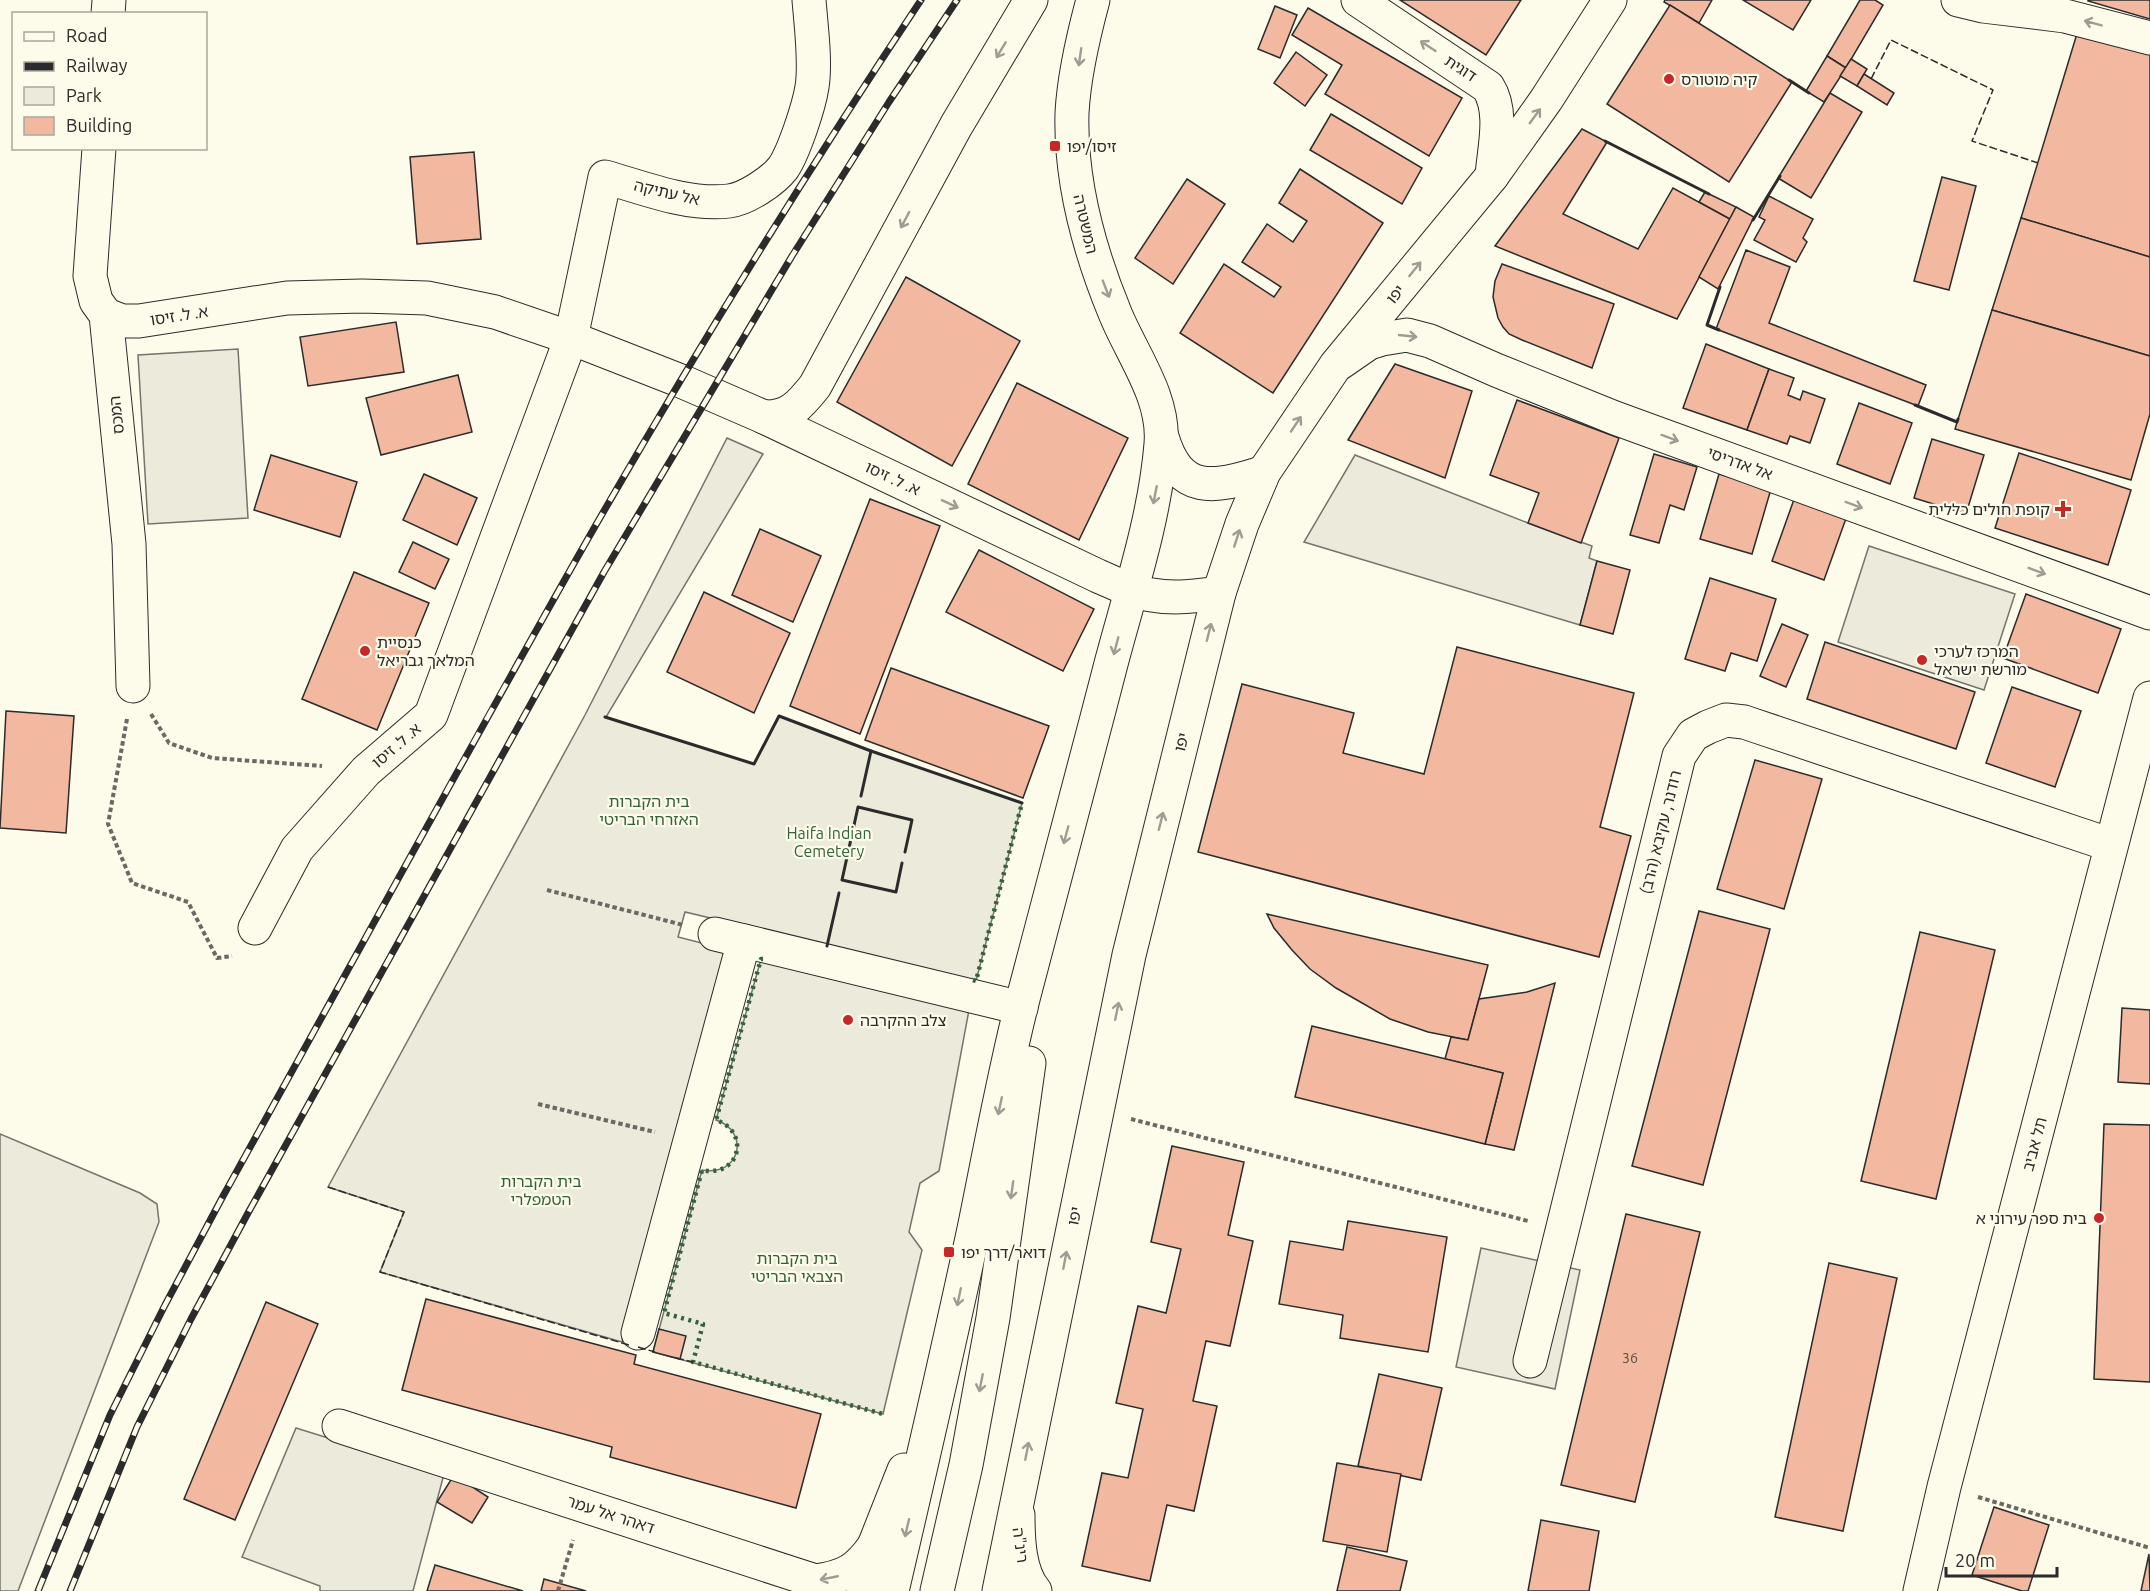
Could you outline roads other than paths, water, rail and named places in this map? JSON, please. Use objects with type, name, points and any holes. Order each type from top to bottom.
[{"type":"main road","name":"אל עתיקה","points":[[571,338],[605,177],[672,196],[708,202],[732,201],[759,189],[782,168],[802,123],[812,86],[809,0]]},
{"type":"main road","points":[[764,417],[784,415],[796,409],[815,386],[956,126],[1030,0]]},
{"type":"main road","name":"המשטרה","points":[[1093,0],[1081,46],[1072,111],[1074,164],[1082,212],[1096,265],[1116,316],[1157,405],[1162,437]]},
{"type":"main road","name":"דוגית","points":[[1359,0],[1488,87],[1496,101],[1497,114],[1492,176]]},
{"type":"main road","name":"יפו","points":[[999,1591],[1095,1110],[1129,955],[1219,593],[1242,524],[1264,472],[1336,365],[1492,176],[1546,100],[1610,0]]},
{"type":"main road","points":[[1958,0],[1983,6],[2065,16],[2150,38]]},
{"type":"main road","name":"המכס","points":[[99,150],[90,276],[96,301],[106,315],[129,544],[133,686]]},
{"type":"main road","name":"א. ל. זיסו","points":[[106,315],[122,321],[139,321],[287,298],[362,296],[428,298],[495,312],[571,338],[681,381],[764,417],[1131,590],[1151,595],[1187,597],[1219,593]]},
{"type":"main road","name":"אל אדריסי","points":[[1336,365],[1369,343],[1382,339],[1407,335],[1430,340],[1496,370],[1615,418],[2150,613]]},
{"type":"main road","name":"א. ל. זיסו","points":[[255,928],[297,849],[366,771],[431,715],[571,338]]},
{"type":"main road","points":[[815,386],[814,415],[828,447]]},
{"type":"main road","points":[[1162,437],[1171,461],[1178,471],[1197,482],[1219,482],[1264,472]]},
{"type":"main road","points":[[892,1591],[940,1389],[1021,1008],[1153,504],[1159,474],[1162,437]]},
{"type":"main road","name":"תל אביב","points":[[1920,1591],[1944,1487],[2150,698]]},
{"type":"main road","name":"רודנר, עקיבא (הרב)","points":[[1530,1361],[1679,756],[1693,735],[1726,720],[1744,722],[2111,845]]},
{"type":"main road","points":[[638,1333],[690,1141],[730,937],[1021,1008]]},
{"type":"main road","points":[[937,1591],[970,1442],[1006,1232],[1029,1060],[1021,1008]]},
{"type":"main road","points":[[863,1591],[874,1546],[897,1485],[940,1389]]},
{"type":"main road","name":"דאהר אל עמר","points":[[339,1425],[584,1505],[770,1579],[815,1581],[843,1575],[855,1569],[874,1546]]},
{"type":"main road","name":"רינ\"ה","points":[[1018,1496],[1019,1548],[1025,1570],[1035,1591]]},
{"type":"railway","points":[[38,1591],[110,1415],[165,1305],[443,798],[577,558],[701,346],[787,206],[921,0]]},
{"type":"railway","points":[[70,1591],[137,1427],[191,1319],[604,572],[792,256],[889,102],[957,0]]},
{"type":"place","name":"קיה מוטורס","points":[[1669,79]]},
{"type":"place","name":"זיסו/יפו","points":[[1055,146]]},
{"type":"place","name":"קופת חולים כללית","points":[[2063,509]]},
{"type":"place","name":"כנסיית המלאך גבריאל","points":[[365,651]]},
{"type":"place","name":"המרכז לערכי מורשת ישראל","points":[[1922,660]]},
{"type":"place","name":"צלב ההקרבה","points":[[848,1020]]},
{"type":"place","name":"בית ספר עירוני א","points":[[2099,1218]]},
{"type":"place","name":"דואר/דרך יפו","points":[[949,1252]]},
{"type":"park label","name":"בית הקברות האזרחי הבריטי","points":[[649,810]]},
{"type":"park label","name":"Haifa Indian Cemetery","points":[[829,842]]},
{"type":"park label","name":"בית הקברות הטמפלרי","points":[[541,1190]]},
{"type":"park label","name":"בית הקברות הצבאי הבריטי","points":[[797,1267]]}]
